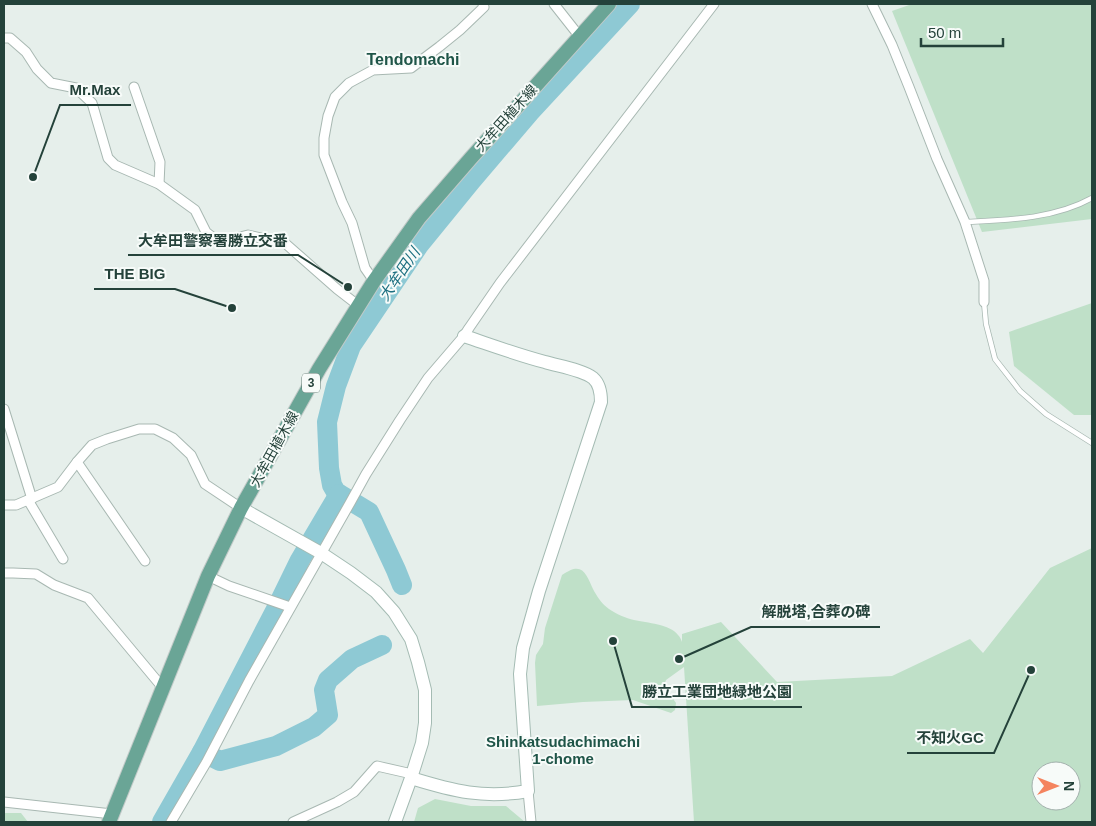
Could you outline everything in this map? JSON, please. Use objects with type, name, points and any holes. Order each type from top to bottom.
[{"type":"main road","name":"大牟田植木線","points":[[110,818],[208,576],[241,508],[319,369],[374,281],[419,218],[470,158],[609,4]]},
{"type":"street","points":[[374,281],[365,268],[352,223],[324,156],[324,138],[328,116],[335,97],[349,83],[373,70],[411,68],[460,30],[484,7],[483,4]]},
{"type":"street","points":[[554,4],[580,37]]},
{"type":"street","points":[[171,822],[206,763],[318,551],[352,500],[400,420],[428,378],[464,336],[500,283],[714,4]]},
{"type":"street","points":[[872,4],[895,54],[936,159],[965,222],[984,281],[984,302]]},
{"type":"street","points":[[4,38],[10,38],[26,52],[37,69],[51,84],[76,88],[92,103],[108,158],[115,165],[159,184],[195,210],[206,232],[219,242],[248,236],[286,244],[359,306]]},
{"type":"street","points":[[134,87],[160,162],[159,184]]},
{"type":"street","points":[[464,336],[580,372],[593,378],[602,393],[601,402],[539,591],[523,648],[520,674],[531,822]]},
{"type":"street","points":[[4,409],[30,500],[63,558]]},
{"type":"street","points":[[4,505],[16,505],[58,486],[92,445],[139,429],[155,429],[174,438],[191,455],[205,484],[241,508],[318,551],[376,592],[394,612],[410,639],[425,690],[425,723],[422,743],[395,822]]},
{"type":"street","points":[[76,462],[145,560]]},
{"type":"street","points":[[4,574],[36,574],[54,585],[88,598],[163,688]]},
{"type":"street","points":[[208,576],[229,586],[288,606]]},
{"type":"street","points":[[293,822],[354,792],[377,766],[444,788],[481,794],[512,794],[528,790]]},
{"type":"street","points":[[4,802],[110,818]]},
{"type":"lane","points":[[965,222],[1011,220],[1046,215],[1082,204],[1092,198]]},
{"type":"lane","points":[[984,302],[986,324],[996,359],[1020,391],[1046,414],[1092,443]]},
{"type":"green space","points":[[912,4],[1092,4],[1092,219],[982,232],[892,11]]},
{"type":"green space","points":[[1092,303],[1092,415],[1074,415],[1014,366],[1009,332]]},
{"type":"green space","points":[[1092,548],[1092,822],[694,822],[684,667],[666,680],[664,686],[676,703],[675,710],[671,713],[633,700],[537,706],[536,655],[543,644],[545,628],[562,575],[575,569],[583,571],[597,596],[609,609],[634,620],[670,628],[679,636],[682,642],[682,634],[721,622],[777,682],[892,676],[970,639],[983,653],[1050,568]]},
{"type":"green space","points":[[435,799],[471,806],[506,806],[525,822],[414,822],[418,808]]},
{"type":"green space","points":[[4,813],[21,813],[28,822],[4,822]]},
{"type":"waterway","name":"大牟田川","points":[[402,585],[369,512],[336,492],[332,485],[329,468],[327,422],[336,386],[351,346],[419,245],[472,180],[530,112],[630,4]]},
{"type":"waterway","points":[[202,752],[300,560],[339,494]]},
{"type":"waterway","name":"大牟田川","points":[[162,822],[202,752],[220,761],[276,746],[314,727],[328,715],[324,690],[328,680],[352,659],[382,645]]},
{"type":"place","name":"Mr.Max","points":[[33,177]]},
{"type":"place","name":"大牟田警察署勝立交番","points":[[348,287]]},
{"type":"place","name":"THE BIG","points":[[232,308]]},
{"type":"place","name":"勝立工業団地緑地公園","points":[[613,641]]},
{"type":"place","name":"解脱塔,合葬の碑","points":[[679,659]]},
{"type":"place","name":"不知火GC","points":[[1031,670]]},
{"type":"district","name":"Tendomachi","points":[[413,59]]},
{"type":"district","name":"Shinkatsudachimachi 1-chome","points":[[563,750]]}]
